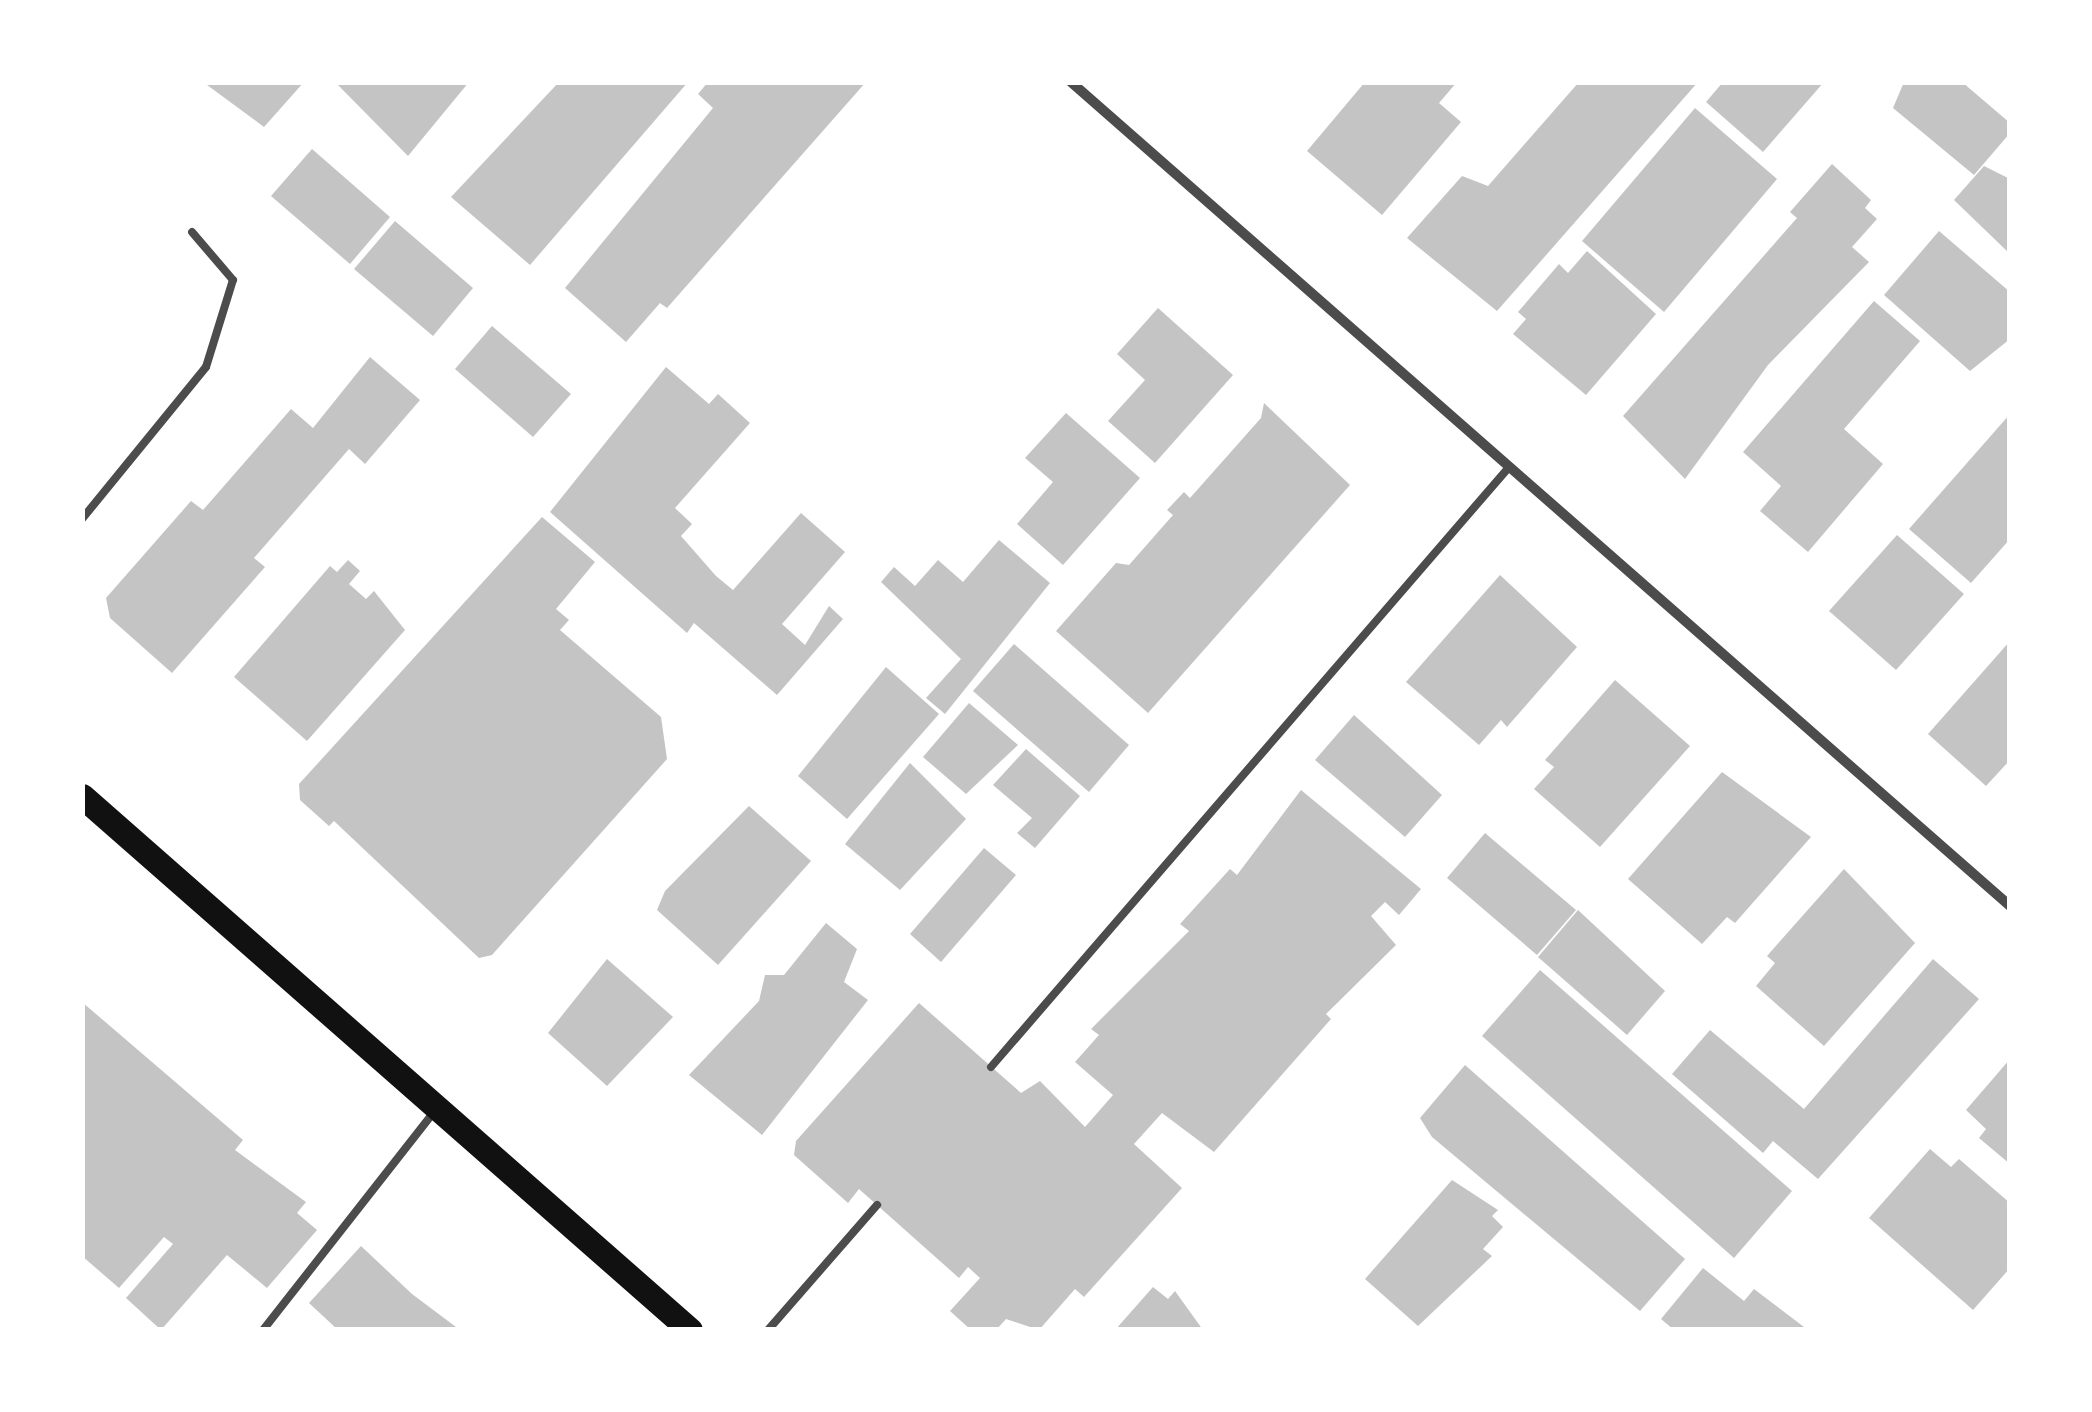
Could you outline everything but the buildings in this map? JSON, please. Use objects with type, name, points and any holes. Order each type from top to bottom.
[{"type":"main road","points":[[82,796],[690,1330]]},
{"type":"street","points":[[1071,82],[2010,906]]},
{"type":"lane","points":[[82,519],[206,366],[234,280],[192,232]]},
{"type":"lane","points":[[991,1067],[1509,467]]},
{"type":"lane","points":[[262,1330],[437,1108]]},
{"type":"lane","points":[[768,1330],[877,1204]]}]
